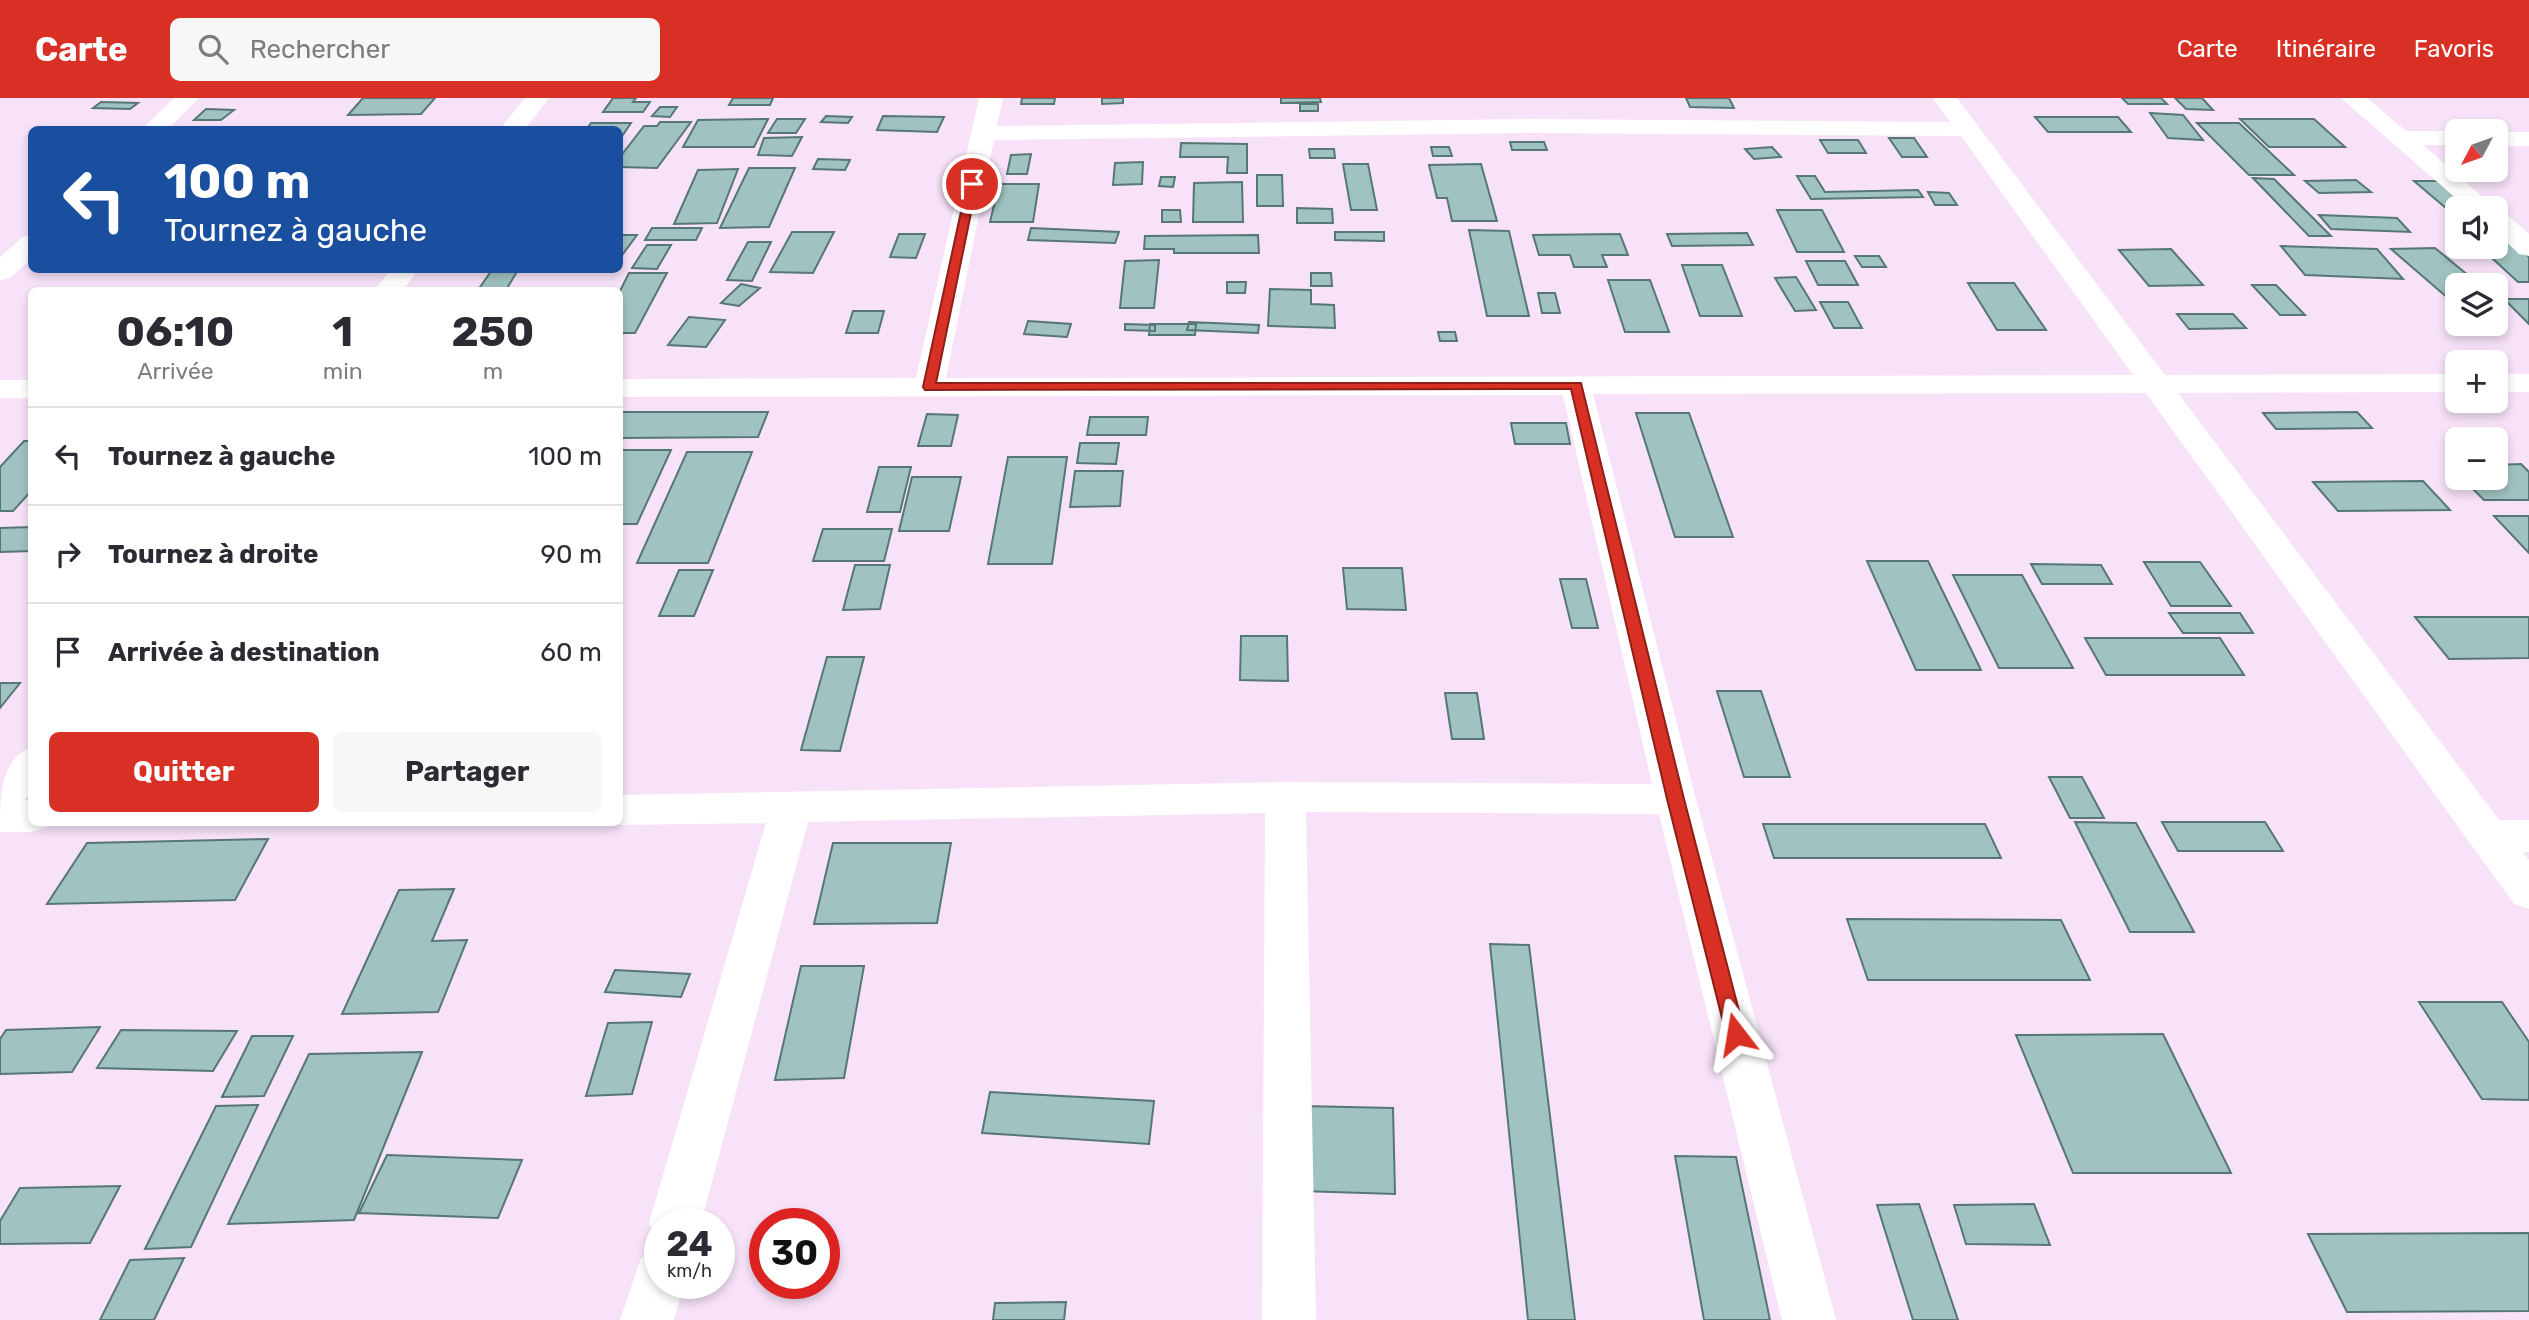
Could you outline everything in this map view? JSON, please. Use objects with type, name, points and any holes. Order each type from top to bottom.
[{"type":"street","points":[[157,126],[187,98]]},
{"type":"street","points":[[514,126],[537,98]]},
{"type":"street","points":[[929,387],[991,98]]},
{"type":"street","points":[[1945,98],[2529,892]]},
{"type":"street","points":[[2353,98],[2468,196]]},
{"type":"street","points":[[983,133],[1530,117],[1967,129]]},
{"type":"street","points":[[2400,138],[2445,138]]},
{"type":"street","points":[[2508,139],[2529,139]]},
{"type":"street","points":[[2508,230],[2529,248]]},
{"type":"street","points":[[0,272],[28,247]]},
{"type":"street","points":[[623,388],[2445,383]]},
{"type":"street","points":[[2508,383],[2529,383]]},
{"type":"street","points":[[1577,386],[1676,799],[1809,1320]]},
{"type":"street","points":[[0,389],[28,389]]},
{"type":"street","points":[[0,802],[28,766]]},
{"type":"street","points":[[623,810],[1285,797],[1676,799]]},
{"type":"street","points":[[1285,797],[1289,1320]]},
{"type":"street","points":[[679,1208],[792,808]]},
{"type":"street","points":[[0,816],[28,816]]},
{"type":"street","points":[[2488,836],[2529,836]]},
{"type":"street","points":[[647,1320],[653,1299]]},
{"type":"building","points":[[363,98],[435,98],[421,114],[348,115]]},
{"type":"building","points":[[613,98],[636,98],[633,102],[650,102],[643,112],[603,112]]},
{"type":"building","points":[[733,98],[773,98],[770,105],[729,105]]},
{"type":"building","points":[[1022,98],[1055,98],[1054,104],[1021,104]]},
{"type":"building","points":[[1102,98],[1123,98],[1123,103],[1102,104]]},
{"type":"building","points":[[1281,98],[1320,98],[1321,102],[1281,103]]},
{"type":"building","points":[[1686,98],[1729,98],[1734,108],[1690,107]]},
{"type":"building","points":[[2122,98],[2161,98],[2167,104],[2128,104]]},
{"type":"building","points":[[2175,98],[2202,98],[2213,110],[2186,109]]},
{"type":"building","points":[[101,102],[138,103],[130,109],[93,108]]},
{"type":"building","points":[[1300,104],[1318,104],[1318,111],[1300,111]]},
{"type":"building","points":[[660,107],[677,107],[670,117],[652,116]]},
{"type":"building","points":[[206,109],[234,110],[221,120],[194,120]]},
{"type":"building","points":[[2150,113],[2183,115],[2203,140],[2168,138]]},
{"type":"building","points":[[826,116],[852,117],[848,123],[821,122]]},
{"type":"building","points":[[883,116],[944,117],[937,132],[877,130]]},
{"type":"building","points":[[2035,117],[2118,117],[2131,132],[2048,132]]},
{"type":"building","points":[[768,119],[754,147],[683,147],[698,120]]},
{"type":"building","points":[[777,119],[805,119],[796,133],[768,133]]},
{"type":"building","points":[[2240,119],[2314,119],[2345,147],[2269,147]]},
{"type":"building","points":[[660,122],[691,122],[657,168],[623,167],[623,153],[644,126],[657,126]]},
{"type":"building","points":[[591,123],[631,123],[623,135],[623,126],[589,126]]},
{"type":"building","points":[[2197,123],[2239,123],[2294,175],[2249,175]]},
{"type":"building","points":[[802,137],[792,156],[758,155],[764,138]]},
{"type":"building","points":[[1889,138],[1914,138],[1927,157],[1902,157]]},
{"type":"building","points":[[1820,140],[1858,140],[1866,153],[1828,153]]},
{"type":"building","points":[[1510,142],[1544,142],[1547,150],[1512,150]]},
{"type":"building","points":[[1181,143],[1247,144],[1247,173],[1227,173],[1228,157],[1180,157]]},
{"type":"building","points":[[1431,147],[1449,147],[1452,156],[1433,156]]},
{"type":"building","points":[[1772,147],[1781,157],[1754,159],[1745,149]]},
{"type":"building","points":[[1309,149],[1334,149],[1335,158],[1310,158]]},
{"type":"building","points":[[1031,154],[1027,174],[1007,174],[1011,155]]},
{"type":"building","points":[[818,159],[850,160],[845,170],[813,169]]},
{"type":"building","points":[[1143,162],[1142,184],[1113,185],[1115,163]]},
{"type":"building","points":[[1343,164],[1368,164],[1377,210],[1351,210]]},
{"type":"building","points":[[1481,164],[1497,221],[1452,221],[1447,198],[1437,198],[1429,165]]},
{"type":"building","points":[[749,168],[795,168],[769,227],[720,228]]},
{"type":"building","points":[[738,169],[717,223],[674,224],[698,170]]},
{"type":"building","points":[[1257,175],[1282,175],[1283,206],[1257,206]]},
{"type":"building","points":[[1797,176],[1815,176],[1825,192],[1918,190],[1923,197],[1811,199]]},
{"type":"building","points":[[1161,177],[1175,177],[1173,187],[1159,186]]},
{"type":"building","points":[[2253,178],[2274,179],[2331,236],[2309,236]]},
{"type":"building","points":[[2356,180],[2371,192],[2319,193],[2305,181]]},
{"type":"building","points":[[2414,181],[2437,181],[2456,196],[2445,196],[2445,207]]},
{"type":"building","points":[[1242,182],[1243,222],[1193,222],[1194,183]]},
{"type":"building","points":[[999,184],[1039,184],[1033,222],[990,222]]},
{"type":"building","points":[[1928,192],[1949,193],[1957,205],[1935,205]]},
{"type":"building","points":[[1297,208],[1332,209],[1333,223],[1297,223]]},
{"type":"building","points":[[1162,210],[1180,210],[1181,222],[1162,222]]},
{"type":"building","points":[[1777,210],[1822,210],[1844,252],[1797,252]]},
{"type":"building","points":[[2319,215],[2397,218],[2410,232],[2331,229]]},
{"type":"building","points":[[652,228],[702,228],[696,240],[645,240]]},
{"type":"building","points":[[1031,228],[1119,232],[1115,243],[1028,240]]},
{"type":"building","points":[[1469,230],[1509,231],[1529,316],[1487,316]]},
{"type":"building","points":[[792,232],[834,232],[813,273],[770,272]]},
{"type":"building","points":[[1335,232],[1384,232],[1384,241],[1335,240]]},
{"type":"building","points":[[1747,233],[1753,245],[1672,246],[1667,234]]},
{"type":"building","points":[[899,234],[925,234],[916,258],[890,257]]},
{"type":"building","points":[[1620,234],[1628,255],[1602,255],[1607,267],[1574,267],[1570,255],[1539,255],[1533,235]]},
{"type":"building","points":[[623,235],[637,235],[623,254]]},
{"type":"building","points":[[1258,235],[1259,253],[1174,253],[1174,249],[1144,249],[1145,236]]},
{"type":"building","points":[[748,242],[771,242],[752,281],[727,280]]},
{"type":"building","points":[[2508,242],[2512,242],[2529,257],[2529,282],[2518,282],[2493,259],[2508,259]]},
{"type":"building","points":[[647,245],[671,245],[657,269],[632,268]]},
{"type":"building","points":[[2281,246],[2377,249],[2403,279],[2305,275]]},
{"type":"building","points":[[2435,248],[2445,259],[2465,273],[2445,273],[2445,296],[2391,249]]},
{"type":"building","points":[[2171,249],[2203,285],[2149,286],[2119,250]]},
{"type":"building","points":[[1855,256],[1879,256],[1886,267],[1862,267]]},
{"type":"building","points":[[1159,260],[1154,308],[1120,308],[1125,261]]},
{"type":"building","points":[[1806,261],[1845,261],[1858,285],[1818,285]]},
{"type":"building","points":[[1682,265],[1722,265],[1742,316],[1700,316]]},
{"type":"building","points":[[490,273],[516,273],[508,287],[480,287]]},
{"type":"building","points":[[629,273],[667,273],[635,333],[623,333],[622,287]]},
{"type":"building","points":[[1311,273],[1331,273],[1332,286],[1311,286]]},
{"type":"building","points":[[1796,277],[1816,310],[1795,311],[1775,278]]},
{"type":"building","points":[[1608,280],[1650,280],[1669,332],[1625,332]]},
{"type":"building","points":[[1227,282],[1246,282],[1245,293],[1227,293]]},
{"type":"building","points":[[1968,283],[2014,283],[2046,330],[1997,330]]},
{"type":"building","points":[[741,284],[760,288],[739,306],[721,303]]},
{"type":"building","points":[[2252,285],[2276,285],[2305,315],[2280,315]]},
{"type":"building","points":[[1270,289],[1311,290],[1311,304],[1334,305],[1335,328],[1268,326]]},
{"type":"building","points":[[1538,293],[1555,293],[1560,313],[1542,313]]},
{"type":"building","points":[[2508,299],[2529,299],[2529,324],[2508,303]]},
{"type":"building","points":[[1820,302],[1848,302],[1862,328],[1834,328]]},
{"type":"building","points":[[853,311],[884,311],[878,333],[846,333]]},
{"type":"building","points":[[2177,314],[2233,314],[2246,328],[2189,329]]},
{"type":"building","points":[[689,317],[725,320],[706,347],[668,345]]},
{"type":"building","points":[[1028,321],[1071,324],[1067,337],[1024,334]]},
{"type":"building","points":[[1189,322],[1259,325],[1258,333],[1187,330]]},
{"type":"building","points":[[1125,324],[1155,325],[1155,331],[1125,330]]},
{"type":"building","points":[[1150,324],[1196,324],[1195,335],[1149,335]]},
{"type":"building","points":[[1438,332],[1455,332],[1457,341],[1440,341]]},
{"type":"building","points":[[623,412],[768,412],[758,437],[623,438]]},
{"type":"building","points":[[2357,412],[2372,428],[2276,429],[2263,413]]},
{"type":"building","points":[[1636,413],[1689,413],[1733,537],[1675,537]]},
{"type":"building","points":[[927,414],[958,415],[951,446],[918,446]]},
{"type":"building","points":[[1090,417],[1148,417],[1146,435],[1087,435]]},
{"type":"building","points":[[1511,423],[1566,423],[1570,444],[1515,444]]},
{"type":"building","points":[[24,441],[28,441],[28,494],[13,511],[0,511],[0,467]]},
{"type":"building","points":[[1080,443],[1119,443],[1116,464],[1077,463]]},
{"type":"building","points":[[623,450],[671,450],[637,524],[623,524]]},
{"type":"building","points":[[687,452],[752,452],[708,563],[637,563]]},
{"type":"building","points":[[1008,457],[1067,457],[1052,564],[988,564]]},
{"type":"building","points":[[2521,464],[2529,472],[2529,500],[2484,500],[2474,490],[2508,490],[2508,465]]},
{"type":"building","points":[[879,467],[911,467],[900,512],[867,512]]},
{"type":"building","points":[[1075,471],[1123,471],[1120,506],[1070,507]]},
{"type":"building","points":[[912,477],[961,477],[949,531],[899,531]]},
{"type":"building","points":[[2423,481],[2450,510],[2338,511],[2313,482]]},
{"type":"building","points":[[2494,516],[2529,516],[2529,553]]},
{"type":"building","points":[[28,527],[28,551],[0,552],[0,528]]},
{"type":"building","points":[[823,529],[892,529],[884,561],[813,561]]},
{"type":"building","points":[[1867,561],[1928,561],[1981,670],[1916,670]]},
{"type":"building","points":[[2144,562],[2200,562],[2231,606],[2171,606]]},
{"type":"building","points":[[2031,564],[2101,565],[2112,584],[2042,584]]},
{"type":"building","points":[[855,565],[890,565],[880,609],[843,610]]},
{"type":"building","points":[[1343,568],[1402,568],[1406,610],[1347,609]]},
{"type":"building","points":[[679,570],[713,570],[694,616],[659,616]]},
{"type":"building","points":[[1953,575],[2022,575],[2073,668],[1999,668]]},
{"type":"building","points":[[1560,579],[1586,579],[1598,628],[1572,628]]},
{"type":"building","points":[[2169,613],[2240,613],[2253,633],[2183,633]]},
{"type":"building","points":[[2415,617],[2529,617],[2529,658],[2449,659]]},
{"type":"building","points":[[1241,636],[1287,636],[1288,681],[1240,680]]},
{"type":"building","points":[[2085,638],[2220,638],[2244,675],[2106,675]]},
{"type":"building","points":[[827,657],[864,657],[840,751],[801,750]]},
{"type":"building","points":[[0,683],[20,683],[0,708]]},
{"type":"building","points":[[1717,691],[1761,691],[1790,777],[1744,777]]},
{"type":"building","points":[[1445,693],[1477,693],[1484,739],[1452,739]]},
{"type":"building","points":[[2049,777],[2082,777],[2104,818],[2070,818]]},
{"type":"building","points":[[2075,822],[2136,823],[2194,932],[2130,932]]},
{"type":"building","points":[[2162,822],[2265,822],[2283,851],[2178,851]]},
{"type":"building","points":[[1763,824],[1985,824],[2001,858],[1774,858]]},
{"type":"building","points":[[268,839],[235,900],[47,904],[87,843]]},
{"type":"building","points":[[833,843],[951,843],[937,923],[814,924]]},
{"type":"building","points":[[454,889],[432,941],[467,940],[438,1012],[342,1014],[399,890]]},
{"type":"building","points":[[1847,919],[2061,920],[2090,980],[1868,980]]},
{"type":"building","points":[[1490,944],[1529,945],[1575,1320],[1528,1320]]},
{"type":"building","points":[[801,966],[864,966],[844,1078],[775,1080]]},
{"type":"building","points":[[615,970],[690,974],[681,997],[605,992]]},
{"type":"building","points":[[2419,1002],[2502,1002],[2529,1042],[2529,1100],[2482,1099]]},
{"type":"building","points":[[652,1022],[632,1094],[586,1096],[608,1023]]},
{"type":"building","points":[[100,1027],[72,1072],[0,1074],[0,1039],[6,1030]]},
{"type":"building","points":[[121,1030],[237,1031],[213,1071],[97,1068]]},
{"type":"building","points":[[2163,1034],[2231,1173],[2073,1173],[2016,1035]]},
{"type":"building","points":[[252,1036],[293,1036],[264,1096],[222,1097]]},
{"type":"building","points":[[422,1052],[354,1220],[228,1224],[309,1054]]},
{"type":"building","points":[[990,1092],[1154,1101],[1149,1144],[982,1133]]},
{"type":"building","points":[[258,1105],[191,1247],[145,1249],[216,1106]]},
{"type":"building","points":[[1302,1106],[1393,1108],[1395,1194],[1301,1191]]},
{"type":"building","points":[[387,1155],[522,1160],[498,1218],[359,1213]]},
{"type":"building","points":[[1675,1156],[1736,1157],[1770,1320],[1704,1320]]},
{"type":"building","points":[[120,1186],[90,1243],[0,1244],[0,1221],[20,1188]]},
{"type":"building","points":[[1919,1204],[1958,1320],[1913,1320],[1877,1205]]},
{"type":"building","points":[[2034,1204],[2050,1245],[1966,1244],[1954,1205]]},
{"type":"building","points":[[2529,1233],[2529,1311],[2347,1312],[2308,1234]]},
{"type":"building","points":[[184,1258],[154,1320],[100,1320],[130,1260]]},
{"type":"building","points":[[1066,1302],[1064,1320],[993,1320],[995,1303]]},
{"type":"route","points":[[972,184],[929,387],[1577,386],[1676,799],[1736,1034]]}]
